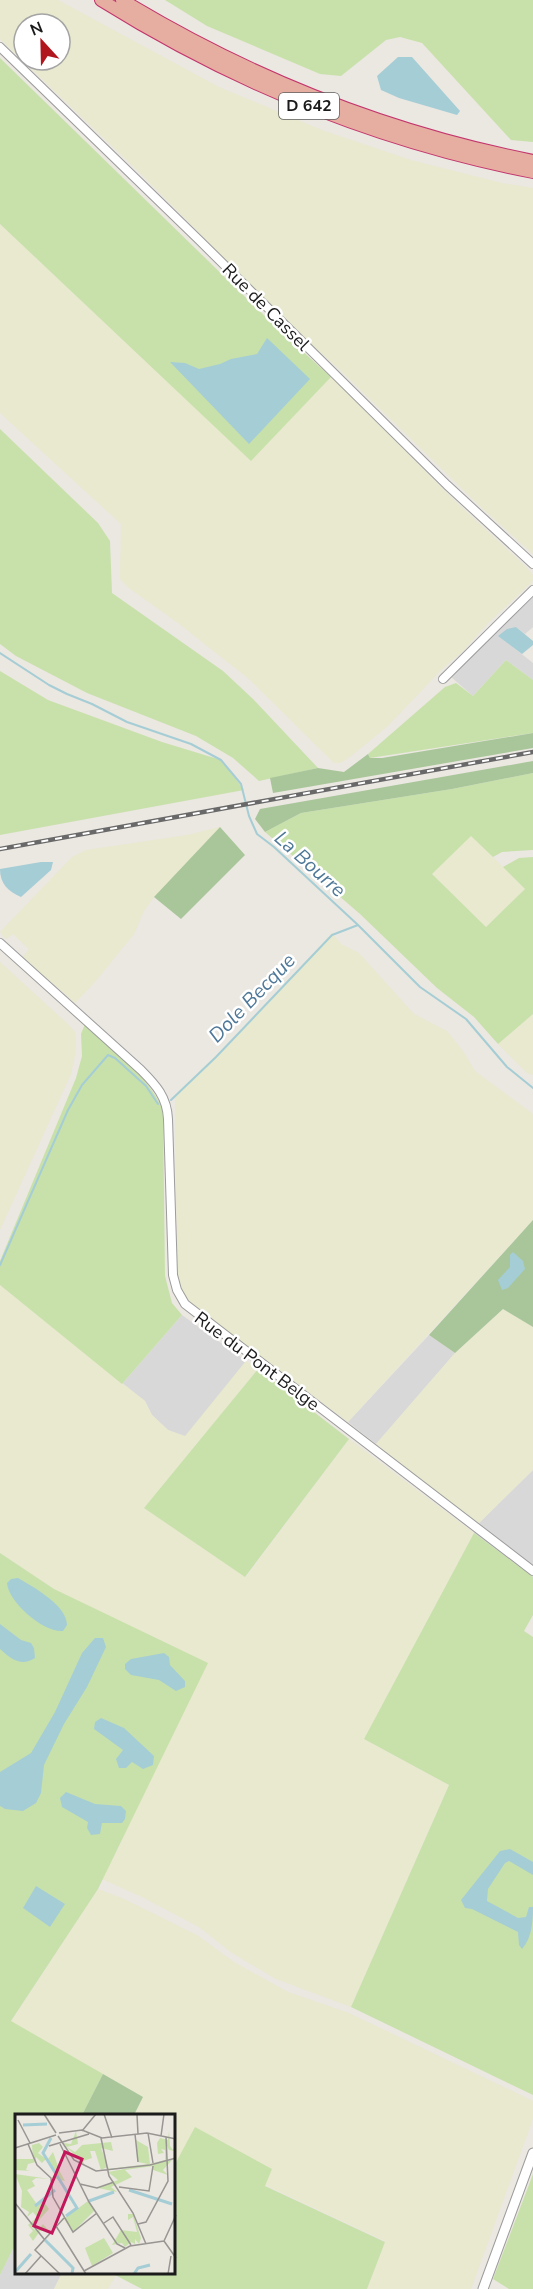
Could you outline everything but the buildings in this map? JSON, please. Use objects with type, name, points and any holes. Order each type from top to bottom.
[{"type":"highway","name":"D 642","points":[[101,0],[197,55],[305,105],[432,148],[533,172]]},
{"type":"highway","name":"D 642","points":[[122,0],[219,54],[328,102],[420,133],[533,161]]},
{"type":"street","name":"Rue de Cassel","points":[[0,47],[447,485],[533,564]]},
{"type":"street","points":[[443,679],[533,590]]},
{"type":"street","name":"Rue du Pont Belge","points":[[0,943],[141,1070],[164,1098],[168,1113],[173,1275],[177,1290],[185,1304],[533,1571]]},
{"type":"street","points":[[483,2289],[533,2153]]},
{"type":"shaded area","points":[[533,594],[533,627],[525,634],[516,627],[499,636],[533,663],[533,680],[506,660],[473,696],[450,676]]},
{"type":"shaded area","points":[[182,1315],[246,1361],[186,1437],[168,1430],[152,1415],[145,1401],[122,1384]]},
{"type":"shaded area","points":[[429,1335],[455,1353],[376,1444],[348,1422]]},
{"type":"shaded area","points":[[533,1470],[533,1577],[474,1533],[478,1524]]},
{"type":"shaded area","points":[[15,2245],[15,2274],[62,2274],[54,2289],[0,2289],[0,2275]]},
{"type":"green space","points":[[0,0],[58,0],[219,87],[322,130],[411,160],[502,183],[533,188],[533,554],[292,327],[138,171],[34,72],[72,72],[72,12],[12,12],[12,50],[0,39]]},
{"type":"green space","points":[[165,0],[533,0],[533,142],[511,140],[422,43],[400,37],[386,40],[341,76],[320,74],[207,26]]},
{"type":"green space","points":[[0,58],[277,328],[331,377],[251,461],[0,224]]},
{"type":"green space","points":[[0,224],[251,460],[331,377],[458,504],[524,565],[533,575],[533,581],[442,669],[388,726],[350,757],[340,763],[334,763],[249,679],[120,579],[121,524],[0,413]]},
{"type":"green space","points":[[0,429],[98,523],[110,541],[112,593],[223,671],[253,699],[318,768],[259,781],[233,758],[196,736],[87,693],[16,656],[0,644]]},
{"type":"green space","points":[[506,660],[533,680],[533,733],[370,758],[368,754],[445,687],[456,683],[473,696]]},
{"type":"green space","points":[[0,671],[48,700],[162,742],[221,760],[244,790],[0,835]]},
{"type":"green space","points":[[533,733],[533,748],[273,793],[270,778],[318,768],[344,772],[368,754],[370,758],[382,758]]},
{"type":"green space","points":[[533,761],[533,773],[452,789],[301,813],[265,832],[255,819],[260,809]]},
{"type":"green space","points":[[533,773],[533,850],[502,852],[493,857],[471,836],[432,874],[486,927],[525,889],[503,867],[519,858],[533,857],[533,1014],[498,1044],[474,1017],[437,988],[360,914],[265,832],[301,813],[452,789]]},
{"type":"green space","points":[[220,827],[154,897],[144,911],[134,934],[75,1003],[23,957],[29,949],[13,934],[6,939],[0,932],[72,857],[86,850],[187,835]]},
{"type":"green space","points":[[220,827],[245,855],[181,919],[154,897]]},
{"type":"green space","points":[[471,835],[525,889],[486,927],[432,874]]},
{"type":"green space","points":[[332,933],[341,944],[359,953],[414,1014],[447,1031],[475,1071],[533,1114],[533,1220],[348,1422],[194,1306],[184,1295],[178,1277],[177,1248],[175,1095],[240,1032]]},
{"type":"green space","points":[[0,962],[70,1026],[75,1032],[76,1042],[71,1074],[0,1230]]},
{"type":"green space","points":[[533,1014],[533,1075],[527,1073],[498,1044]]},
{"type":"green space","points":[[85,1024],[139,1074],[163,1110],[165,1276],[172,1303],[182,1315],[122,1384],[0,1285],[0,1261],[76,1078],[82,1056],[81,1034]]},
{"type":"green space","points":[[533,1220],[533,1327],[503,1309],[455,1353],[429,1335]]},
{"type":"green space","points":[[0,1285],[145,1401],[152,1415],[168,1430],[185,1436],[246,1361],[258,1369],[144,1508],[246,1577],[349,1439],[474,1533],[364,1739],[449,1785],[351,2007],[276,1979],[232,1953],[199,1927],[102,1879],[122,1841],[54,1589],[0,1553]]},
{"type":"green space","points":[[503,1309],[533,1327],[533,1470],[478,1524],[376,1444],[455,1353]]},
{"type":"green space","points":[[258,1369],[349,1439],[245,1577],[144,1508]]},
{"type":"green space","points":[[474,1533],[533,1577],[533,1615],[524,1631],[533,1637],[533,2095],[351,2007],[449,1785],[364,1739]]},
{"type":"green space","points":[[0,1553],[54,1589],[208,1663],[98,1889],[11,2021],[103,2074],[83,2114],[15,2114],[15,2245],[0,2275]]},
{"type":"green space","points":[[98,1889],[122,1898],[197,1935],[234,1962],[288,1992],[349,2013],[533,2101],[533,2119],[471,2289],[367,2289],[385,2241],[265,2185],[272,2169],[195,2128],[176,2162],[176,2114],[134,2114],[143,2097],[11,2022]]},
{"type":"green space","points":[[103,2074],[143,2097],[134,2114],[83,2114]]},
{"type":"green space","points":[[195,2127],[272,2169],[265,2186],[385,2242],[367,2289],[142,2289],[115,2275],[176,2274],[176,2162]]},
{"type":"green space","points":[[533,2174],[533,2289],[509,2289],[493,2279]]},
{"type":"green space","points":[[61,2274],[116,2274],[108,2289],[54,2289]]},
{"type":"water","points":[[398,57],[412,57],[460,111],[457,115],[399,98],[381,90],[377,76]]},
{"type":"water","points":[[267,338],[310,379],[249,444],[170,362],[185,363],[199,369],[220,364],[231,359],[257,354]]},
{"type":"water","points":[[516,627],[533,641],[533,645],[522,654],[498,636],[507,629]]},
{"type":"water","points":[[53,862],[51,870],[21,897],[3,883],[0,869]]},
{"type":"water","points":[[513,1252],[523,1261],[525,1269],[508,1288],[502,1290],[498,1280],[510,1267],[510,1255]]},
{"type":"water","points":[[18,1578],[48,1597],[61,1610],[67,1625],[63,1631],[37,1622],[20,1607],[9,1591],[7,1583],[11,1579]]},
{"type":"water","points":[[0,1624],[21,1640],[31,1643],[35,1658],[21,1662],[12,1659],[0,1649]]},
{"type":"water","points":[[95,1638],[103,1638],[106,1647],[44,1765],[41,1793],[36,1803],[23,1811],[5,1809],[0,1806],[0,1772],[31,1753],[55,1712],[82,1653]]},
{"type":"water","points":[[164,1653],[169,1657],[170,1665],[185,1681],[185,1687],[176,1691],[159,1680],[131,1675],[125,1669],[125,1664],[131,1659]]},
{"type":"water","points":[[101,1718],[124,1728],[154,1756],[153,1765],[143,1769],[132,1762],[126,1768],[119,1768],[116,1759],[123,1750],[94,1729],[95,1722]]},
{"type":"water","points":[[66,1792],[95,1804],[121,1806],[126,1811],[125,1819],[122,1823],[102,1823],[100,1834],[91,1835],[87,1828],[88,1822],[62,1807],[60,1798]]},
{"type":"water","points":[[510,1849],[533,1862],[533,1875],[509,1861],[505,1863],[488,1889],[487,1901],[518,1918],[526,1917],[529,1907],[533,1907],[530,1935],[522,1949],[519,1945],[518,1932],[472,1909],[465,1908],[461,1900],[500,1851]]},
{"type":"water","points":[[36,1886],[65,1904],[50,1927],[23,1908]]},
{"type":"waterway","name":"La Bourre","points":[[0,653],[67,694],[127,722],[191,744],[221,760],[241,784],[249,816],[257,834],[358,925],[420,987],[466,1019],[507,1067],[533,1088]]},
{"type":"waterway","name":"Dole Becque","points":[[171,1100],[216,1057],[332,935],[358,925]]},
{"type":"waterway","name":"Dole Becque","points":[[0,1265],[68,1110],[82,1085],[108,1055],[115,1058],[146,1086],[158,1104]]},
{"type":"railway","points":[[0,849],[533,752]]}]
